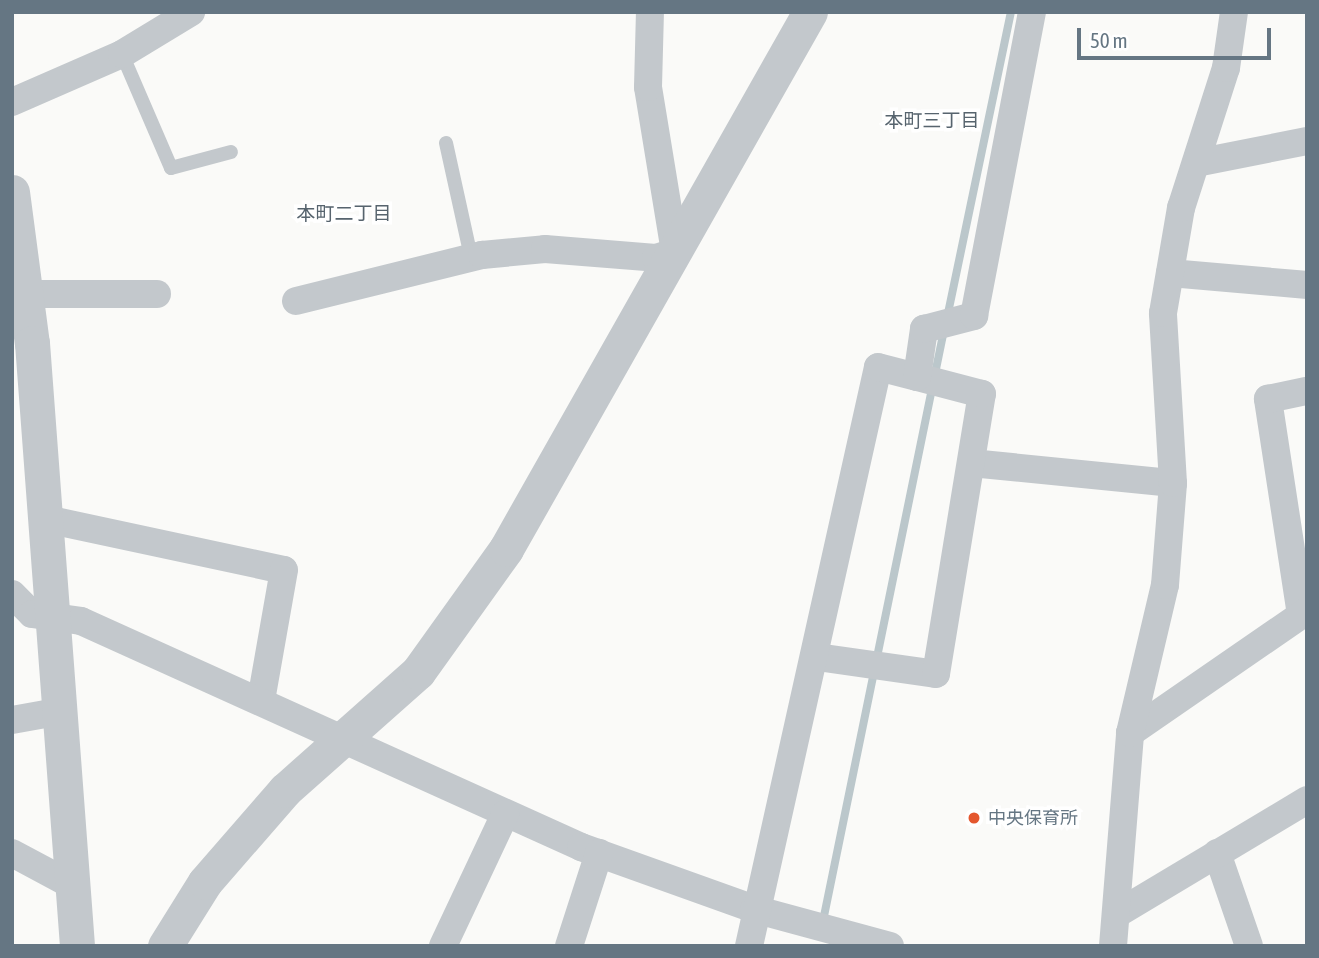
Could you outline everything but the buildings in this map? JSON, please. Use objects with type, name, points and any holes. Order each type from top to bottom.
[{"type":"street","points":[[12,102],[122,54],[191,12]]},
{"type":"street","points":[[650,12],[648,87],[675,252]]},
{"type":"street","points":[[917,377],[924,330],[974,316],[1032,12]]},
{"type":"street","points":[[1113,946],[1120,912],[1130,733],[1165,585],[1173,483],[1163,313],[1196,163],[1226,68],[1234,12]]},
{"type":"street","points":[[165,946],[205,882],[340,737],[418,672],[506,549],[675,252],[803,19]]},
{"type":"street","points":[[1196,163],[1307,141]]},
{"type":"street","points":[[12,192],[27,293],[22,347],[46,519],[62,711],[70,884],[77,946]]},
{"type":"street","points":[[296,302],[471,257],[545,249],[656,258],[675,252]]},
{"type":"street","points":[[1170,272],[1307,285]]},
{"type":"street","points":[[27,293],[156,294]]},
{"type":"street","points":[[749,946],[754,909],[817,657],[878,367],[982,394],[936,674],[817,657]]},
{"type":"street","points":[[1130,733],[1304,613],[1268,399],[1307,391]]},
{"type":"street","points":[[971,463],[1173,483]]},
{"type":"street","points":[[46,519],[284,570],[261,700]]},
{"type":"street","points":[[12,594],[32,614],[54,615],[261,700],[505,814],[599,853],[754,909],[890,946]]},
{"type":"street","points":[[12,720],[62,711]]},
{"type":"street","points":[[1120,912],[1307,800]]},
{"type":"street","points":[[443,946],[505,814]]},
{"type":"street","points":[[12,853],[70,884]]},
{"type":"street","points":[[569,946],[599,853]]},
{"type":"street","points":[[1217,853],[1249,946]]},
{"type":"lane","points":[[122,54],[171,169],[230,152]]},
{"type":"lane","points":[[446,143],[471,257]]},
{"type":"waterway","points":[[947,318],[1011,12]]},
{"type":"waterway","points":[[823,921],[944,330]]},
{"type":"place","name":"中央保育所","points":[[974,818]]},
{"type":"district","name":"本町三丁目","points":[[932,121]]},
{"type":"district","name":"本町二丁目","points":[[344,214]]}]
